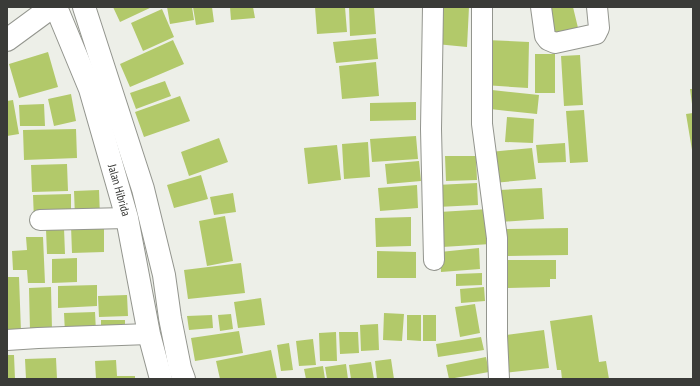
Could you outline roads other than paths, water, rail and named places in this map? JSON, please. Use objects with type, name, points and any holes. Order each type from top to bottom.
[{"type":"main road","points":[[7,40],[52,7]]},
{"type":"main road","name":"Jalan Hibrida","points":[[56,7],[90,89],[127,218],[149,334],[161,379]]},
{"type":"main road","points":[[84,7],[143,189],[164,275],[170,318],[180,368],[184,379]]},
{"type":"street","points":[[433,7],[431,129],[434,260]]},
{"type":"street","points":[[482,7],[482,124],[497,238],[496,378]]},
{"type":"street","points":[[541,7],[545,36],[548,40],[555,43],[596,34],[599,28],[597,7]]},
{"type":"street","points":[[40,220],[127,218]]},
{"type":"street","points":[[7,340],[149,334]]}]
